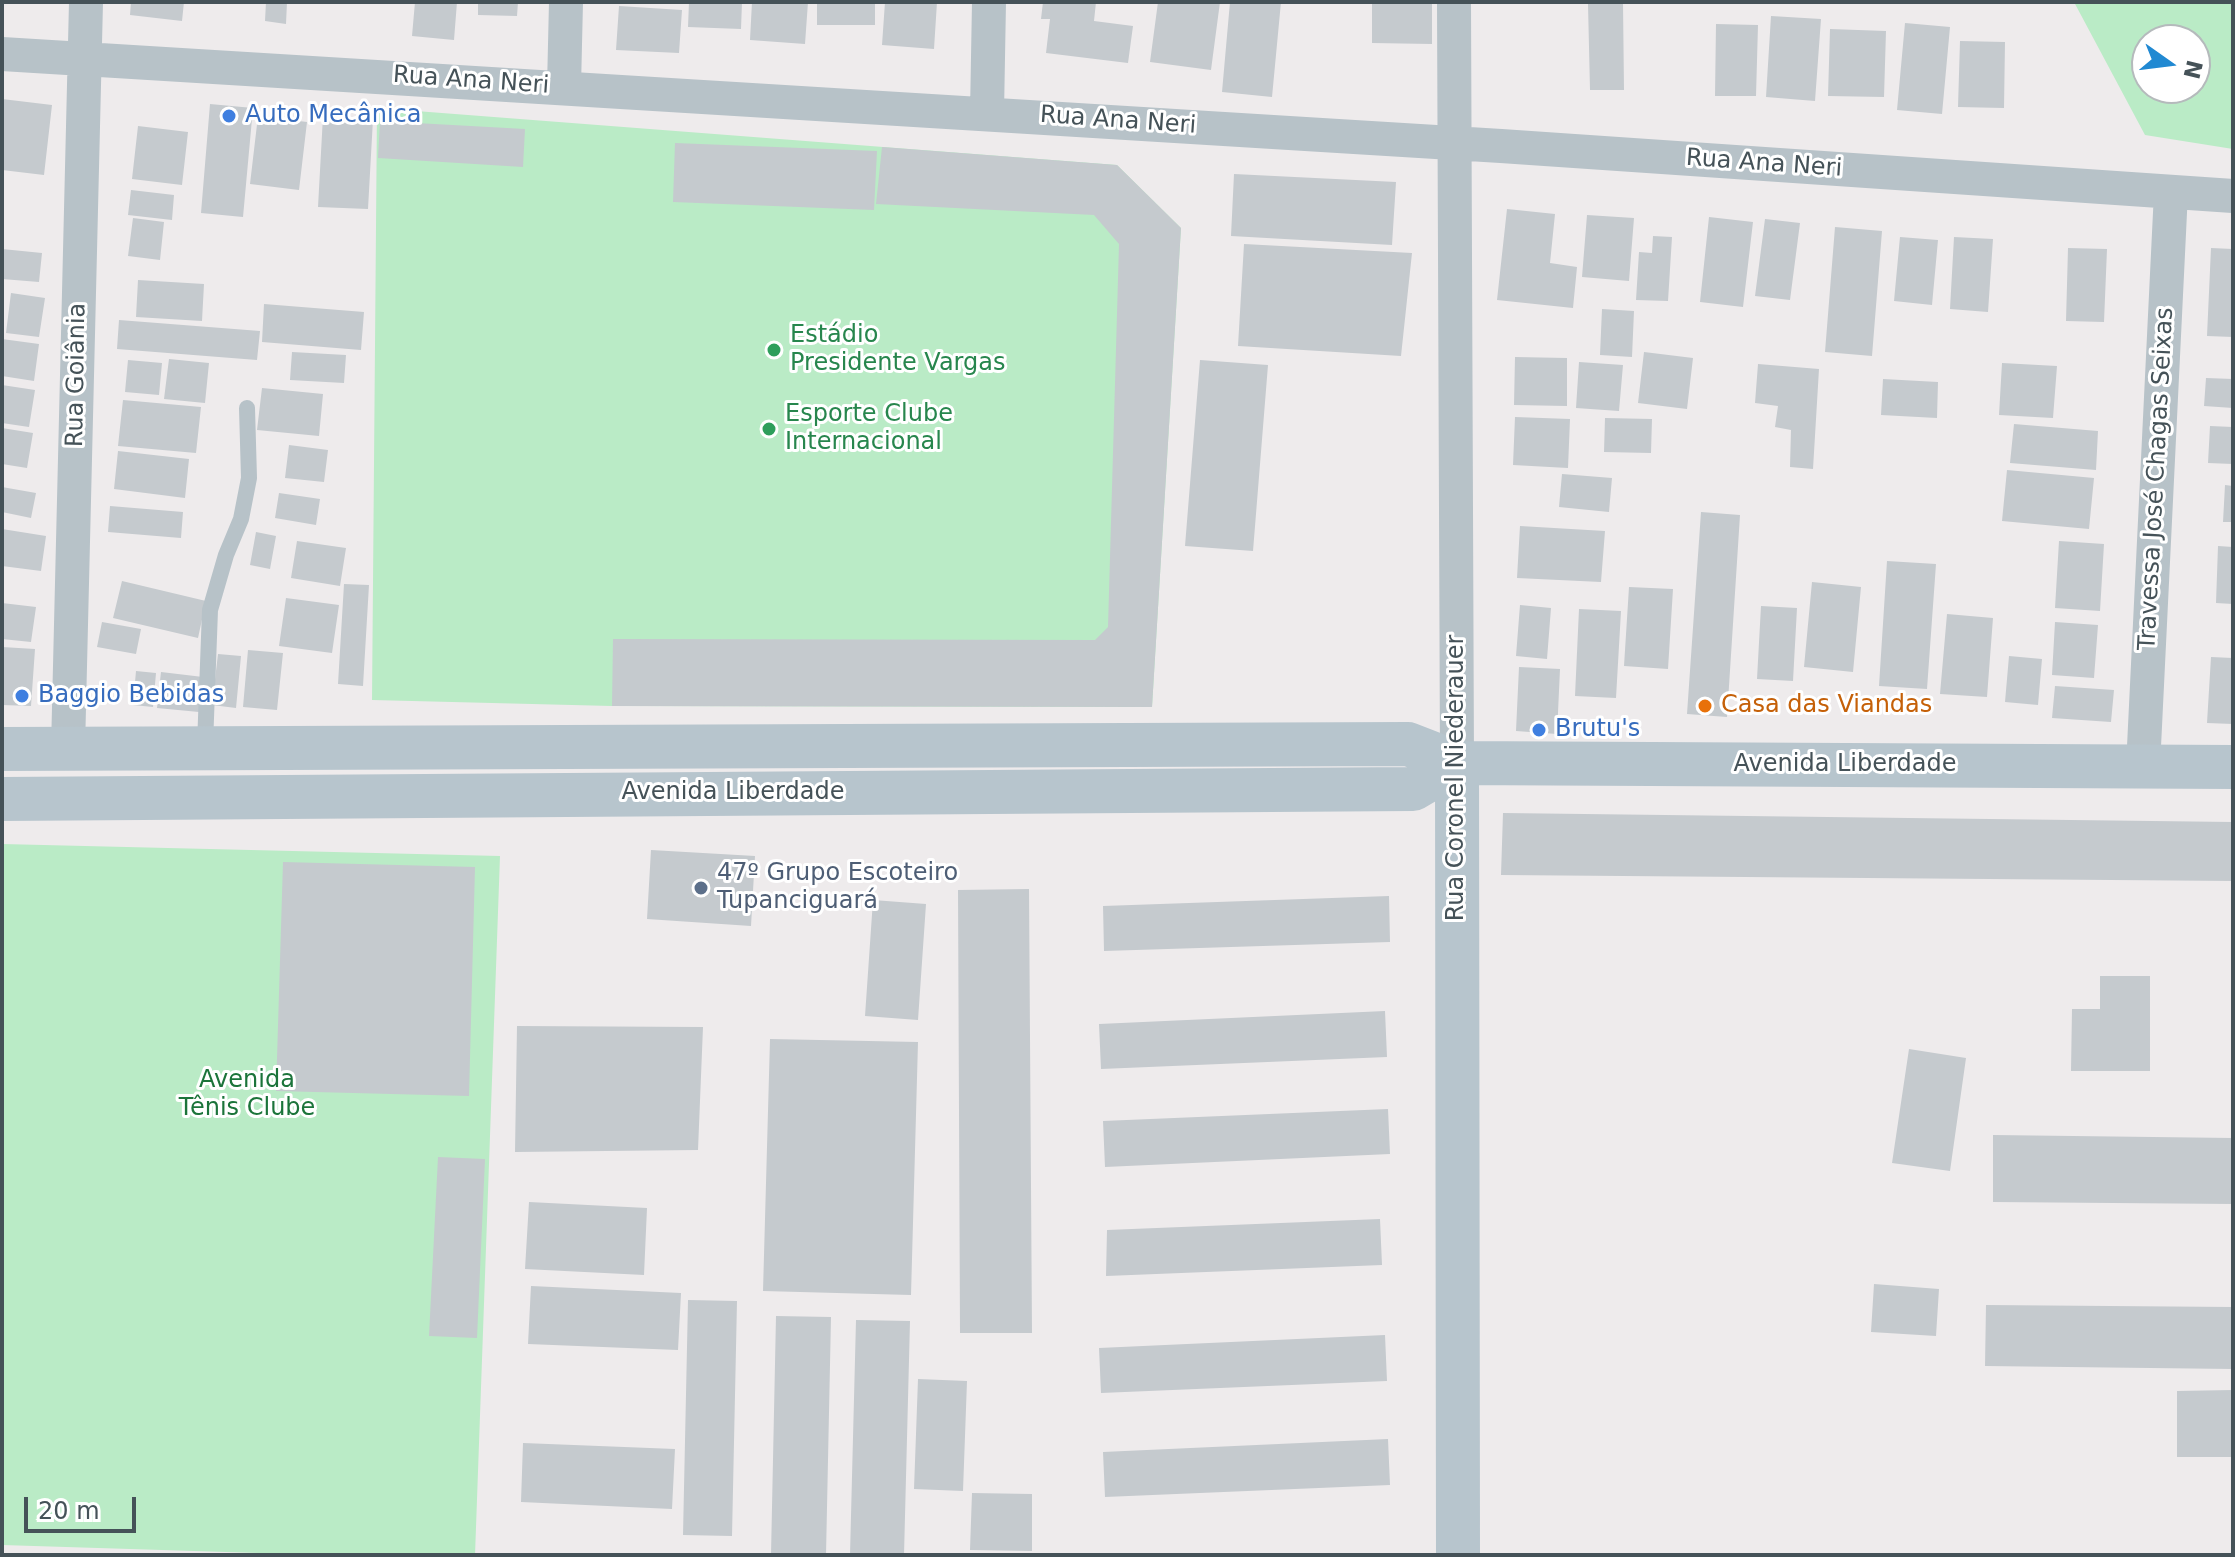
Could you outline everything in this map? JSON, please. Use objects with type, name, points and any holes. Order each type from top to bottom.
[{"type":"street","name":"Rua Goiânia","points":[[68,749],[86,2]]},
{"type":"street","points":[[564,87],[566,2]]},
{"type":"street","points":[[987,113],[989,2]]},
{"type":"street","name":"Rua Coronel Niederauer","points":[[1454,2],[1458,1555]]},
{"type":"street","name":"Rua Ana Neri","points":[[2,54],[987,113],[2233,196]]},
{"type":"street","name":"Travessa José Chagas Seixas","points":[[2143,767],[2171,192]]},
{"type":"street","name":"Avenida Liberdade","points":[[2,749],[1408,744],[1457,763],[2233,767]]},
{"type":"street","name":"Avenida Liberdade","points":[[2,799],[1413,789],[1457,763]]},
{"type":"lane","points":[[205,749],[210,610],[226,555],[241,519],[249,478],[247,408]]},
{"type":"green space","points":[[2074,2],[2233,2],[2233,149],[2145,135]]},
{"type":"green space","name":"Estádio Presidente Vargas","points":[[377,108],[1117,165],[1181,228],[1152,707],[612,706],[372,700]]},
{"type":"green space","name":"Avenida Tênis Clube","points":[[2,844],[500,856],[475,1555],[322,1555],[2,1545]]},
{"type":"building","points":[[131,2],[184,2],[182,21],[130,15]]},
{"type":"building","points":[[266,2],[287,2],[286,24],[265,21]]},
{"type":"building","points":[[415,2],[457,2],[454,40],[412,36]]},
{"type":"building","points":[[478,2],[518,2],[517,16],[478,15]]},
{"type":"building","points":[[689,2],[742,2],[741,29],[688,27]]},
{"type":"building","points":[[752,2],[808,2],[805,44],[750,40]]},
{"type":"building","points":[[817,2],[875,2],[875,25],[817,25]]},
{"type":"building","points":[[885,2],[937,2],[934,49],[882,45]]},
{"type":"building","points":[[1043,2],[1096,2],[1094,21],[1133,26],[1128,63],[1046,53],[1050,19],[1041,19]]},
{"type":"building","points":[[1158,2],[1220,2],[1211,70],[1150,62]]},
{"type":"building","points":[[1230,2],[1281,2],[1272,97],[1222,92]]},
{"type":"building","points":[[1372,2],[1432,2],[1432,44],[1372,43]]},
{"type":"building","points":[[1623,3],[1624,90],[1590,90],[1588,4]]},
{"type":"building","points":[[619,6],[682,10],[679,53],[616,50]]},
{"type":"building","points":[[1771,16],[1821,19],[1815,101],[1766,97]]},
{"type":"building","points":[[1905,23],[1950,27],[1942,114],[1897,110]]},
{"type":"building","points":[[1716,24],[1758,25],[1756,96],[1715,96]]},
{"type":"building","points":[[1830,29],[1886,31],[1884,97],[1828,96]]},
{"type":"building","points":[[1960,41],[2005,42],[2004,108],[1958,107]]},
{"type":"building","points":[[2,99],[52,105],[44,175],[2,170]]},
{"type":"building","points":[[210,104],[253,108],[243,217],[201,213]]},
{"type":"building","points":[[258,116],[307,122],[299,190],[250,184]]},
{"type":"building","points":[[323,116],[373,119],[368,209],[318,207]]},
{"type":"building","points":[[380,121],[525,129],[523,167],[378,158]]},
{"type":"building","points":[[138,126],[188,132],[182,185],[132,179]]},
{"type":"building","points":[[675,143],[877,151],[874,210],[673,202]]},
{"type":"building","points":[[882,147],[1117,165],[1181,228],[1152,707],[612,706],[613,639],[1095,640],[1108,627],[1119,244],[1094,215],[876,204]]},
{"type":"building","points":[[1234,174],[1396,182],[1392,245],[1231,236]]},
{"type":"building","points":[[131,190],[174,195],[172,220],[128,215]]},
{"type":"building","points":[[1507,209],[1555,214],[1550,263],[1577,267],[1573,308],[1497,300]]},
{"type":"building","points":[[1587,215],[1634,218],[1629,281],[1582,277]]},
{"type":"building","points":[[1709,217],[1753,222],[1743,307],[1700,302]]},
{"type":"building","points":[[133,218],[164,222],[160,260],[128,256]]},
{"type":"building","points":[[1765,219],[1800,223],[1790,300],[1755,296]]},
{"type":"building","points":[[1835,227],[1882,231],[1872,356],[1825,352]]},
{"type":"building","points":[[1653,236],[1672,237],[1668,301],[1636,300],[1639,252],[1652,253]]},
{"type":"building","points":[[1900,237],[1938,240],[1932,305],[1894,301]]},
{"type":"building","points":[[1954,237],[1993,239],[1988,312],[1950,309]]},
{"type":"building","points":[[1244,244],[1412,253],[1401,356],[1238,346]]},
{"type":"building","points":[[2068,248],[2107,249],[2104,322],[2066,321]]},
{"type":"building","points":[[2211,248],[2233,249],[2233,337],[2207,336]]},
{"type":"building","points":[[2,249],[42,253],[39,282],[2,279]]},
{"type":"building","points":[[138,280],[204,284],[202,321],[136,317]]},
{"type":"building","points":[[11,293],[45,298],[39,337],[6,333]]},
{"type":"building","points":[[264,304],[364,312],[361,350],[262,342]]},
{"type":"building","points":[[1602,309],[1634,311],[1632,357],[1600,355]]},
{"type":"building","points":[[119,320],[260,331],[257,360],[117,349]]},
{"type":"building","points":[[2,339],[39,344],[34,381],[2,376]]},
{"type":"building","points":[[292,352],[346,355],[344,383],[290,380]]},
{"type":"building","points":[[1644,352],[1693,358],[1687,409],[1638,403]]},
{"type":"building","points":[[1515,357],[1567,358],[1567,406],[1514,405]]},
{"type":"building","points":[[169,359],[209,363],[205,403],[164,399]]},
{"type":"building","points":[[128,360],[162,363],[159,395],[125,392]]},
{"type":"building","points":[[1200,360],[1268,365],[1253,551],[1185,546]]},
{"type":"building","points":[[1579,362],[1623,365],[1619,411],[1576,408]]},
{"type":"building","points":[[2002,363],[2057,366],[2053,418],[1999,415]]},
{"type":"building","points":[[1758,364],[1819,369],[1813,469],[1790,467],[1791,430],[1775,427],[1778,406],[1755,403]]},
{"type":"building","points":[[2206,378],[2233,379],[2233,408],[2204,406]]},
{"type":"building","points":[[1883,379],[1938,382],[1937,418],[1881,415]]},
{"type":"building","points":[[2,385],[35,390],[29,427],[2,423]]},
{"type":"building","points":[[262,388],[323,394],[319,436],[257,430]]},
{"type":"building","points":[[123,400],[201,407],[196,453],[118,446]]},
{"type":"building","points":[[1515,417],[1570,419],[1568,468],[1513,465]]},
{"type":"building","points":[[1605,418],[1652,419],[1651,453],[1604,452]]},
{"type":"building","points":[[2014,424],[2098,431],[2096,470],[2010,463]]},
{"type":"building","points":[[2210,426],[2233,427],[2233,464],[2208,463]]},
{"type":"building","points":[[2,428],[33,433],[27,468],[2,464]]},
{"type":"building","points":[[289,445],[328,450],[324,482],[285,478]]},
{"type":"building","points":[[118,451],[189,459],[185,498],[114,489]]},
{"type":"building","points":[[2007,470],[2094,478],[2089,529],[2002,521]]},
{"type":"building","points":[[1562,474],[1612,478],[1609,512],[1559,507]]},
{"type":"building","points":[[2225,485],[2233,486],[2233,522],[2223,522]]},
{"type":"building","points":[[2,487],[36,493],[31,518],[2,512]]},
{"type":"building","points":[[279,493],[320,499],[316,525],[275,518]]},
{"type":"building","points":[[110,506],[183,512],[181,538],[108,532]]},
{"type":"building","points":[[1701,512],[1740,515],[1727,717],[1687,714]]},
{"type":"building","points":[[1520,526],[1605,531],[1601,582],[1517,578]]},
{"type":"building","points":[[2,529],[46,536],[41,571],[2,566]]},
{"type":"building","points":[[256,532],[276,536],[270,569],[250,565]]},
{"type":"building","points":[[297,541],[346,548],[340,586],[291,578]]},
{"type":"building","points":[[2059,541],[2104,544],[2100,611],[2055,608]]},
{"type":"building","points":[[2218,546],[2233,547],[2233,604],[2216,603]]},
{"type":"building","points":[[1887,561],[1936,564],[1927,689],[1879,686]]},
{"type":"building","points":[[122,581],[206,601],[198,638],[113,618]]},
{"type":"building","points":[[1812,582],[1861,587],[1853,672],[1804,667]]},
{"type":"building","points":[[344,584],[369,585],[363,686],[338,684]]},
{"type":"building","points":[[1629,587],[1673,589],[1668,669],[1624,666]]},
{"type":"building","points":[[286,598],[339,605],[332,653],[279,646]]},
{"type":"building","points":[[2,603],[36,607],[31,642],[2,639]]},
{"type":"building","points":[[1520,605],[1551,608],[1547,659],[1516,656]]},
{"type":"building","points":[[1761,606],[1797,608],[1793,681],[1757,679]]},
{"type":"building","points":[[1579,609],[1621,611],[1616,698],[1575,696]]},
{"type":"building","points":[[1947,614],[1993,618],[1987,697],[1940,694]]},
{"type":"building","points":[[102,622],[141,629],[136,654],[97,647]]},
{"type":"building","points":[[2055,622],[2098,625],[2094,678],[2052,675]]},
{"type":"building","points":[[2,647],[35,649],[31,706],[2,705]]},
{"type":"building","points":[[248,650],[283,653],[277,710],[243,707]]},
{"type":"building","points":[[218,654],[241,656],[236,708],[212,705]]},
{"type":"building","points":[[2009,656],[2042,659],[2038,705],[2005,702]]},
{"type":"building","points":[[2211,657],[2233,658],[2233,724],[2207,723]]},
{"type":"building","points":[[1519,667],[1560,669],[1557,734],[1516,731]]},
{"type":"building","points":[[136,671],[156,673],[153,707],[133,705]]},
{"type":"building","points":[[161,672],[203,677],[199,712],[157,708]]},
{"type":"building","points":[[2055,686],[2114,690],[2111,722],[2052,718]]},
{"type":"building","points":[[1503,813],[2233,822],[2233,881],[1501,875]]},
{"type":"building","name":"47º Grupo Escoteiro Tupanciguará","points":[[651,850],[755,856],[751,926],[647,919]]},
{"type":"building","points":[[283,862],[475,867],[469,1096],[276,1091]]},
{"type":"building","points":[[1029,889],[1032,1333],[960,1333],[958,890]]},
{"type":"building","points":[[1389,896],[1390,942],[1104,951],[1103,906]]},
{"type":"building","points":[[873,900],[926,904],[918,1020],[865,1016]]},
{"type":"building","points":[[2100,976],[2150,976],[2150,1071],[2071,1071],[2072,1009],[2100,1009]]},
{"type":"building","points":[[1385,1011],[1387,1057],[1101,1069],[1099,1024]]},
{"type":"building","points":[[517,1026],[703,1027],[698,1150],[515,1152]]},
{"type":"building","points":[[770,1039],[918,1042],[911,1295],[763,1291]]},
{"type":"building","points":[[1909,1049],[1966,1058],[1950,1171],[1892,1163]]},
{"type":"building","points":[[1388,1109],[1390,1154],[1105,1167],[1103,1121]]},
{"type":"building","points":[[1993,1135],[2233,1138],[2233,1204],[1993,1202]]},
{"type":"building","points":[[438,1157],[485,1159],[477,1338],[429,1336]]},
{"type":"building","points":[[529,1202],[647,1208],[644,1275],[525,1269]]},
{"type":"building","points":[[1380,1219],[1382,1265],[1106,1276],[1107,1230]]},
{"type":"building","points":[[1874,1284],[1939,1289],[1936,1336],[1871,1332]]},
{"type":"building","points":[[531,1286],[681,1293],[678,1350],[528,1344]]},
{"type":"building","points":[[688,1300],[737,1301],[732,1536],[683,1535]]},
{"type":"building","points":[[1986,1305],[2233,1307],[2233,1369],[1985,1366]]},
{"type":"building","points":[[776,1316],[831,1317],[826,1555],[771,1555]]},
{"type":"building","points":[[856,1320],[910,1321],[904,1555],[850,1555]]},
{"type":"building","points":[[1385,1335],[1387,1381],[1101,1393],[1099,1348]]},
{"type":"building","points":[[918,1379],[967,1381],[963,1491],[914,1489]]},
{"type":"building","points":[[2233,1390],[2233,1457],[2177,1457],[2177,1391]]},
{"type":"building","points":[[1388,1439],[1390,1485],[1105,1497],[1103,1452]]},
{"type":"building","points":[[523,1443],[675,1449],[672,1509],[521,1502]]},
{"type":"building","points":[[972,1493],[1032,1494],[1032,1551],[970,1550]]},
{"type":"place","name":"Auto Mecânica","points":[[229,116]]},
{"type":"place","name":"Estádio Presidente Vargas","points":[[774,350]]},
{"type":"place","name":"Esporte Clube Internacional","points":[[769,429]]},
{"type":"place","name":"Baggio Bebidas","points":[[22,696]]},
{"type":"place","name":"Casa das Viandas","points":[[1705,706]]},
{"type":"place","name":"Brutu's","points":[[1539,730]]},
{"type":"place","name":"47º Grupo Escoteiro Tupanciguará","points":[[701,888]]}]
